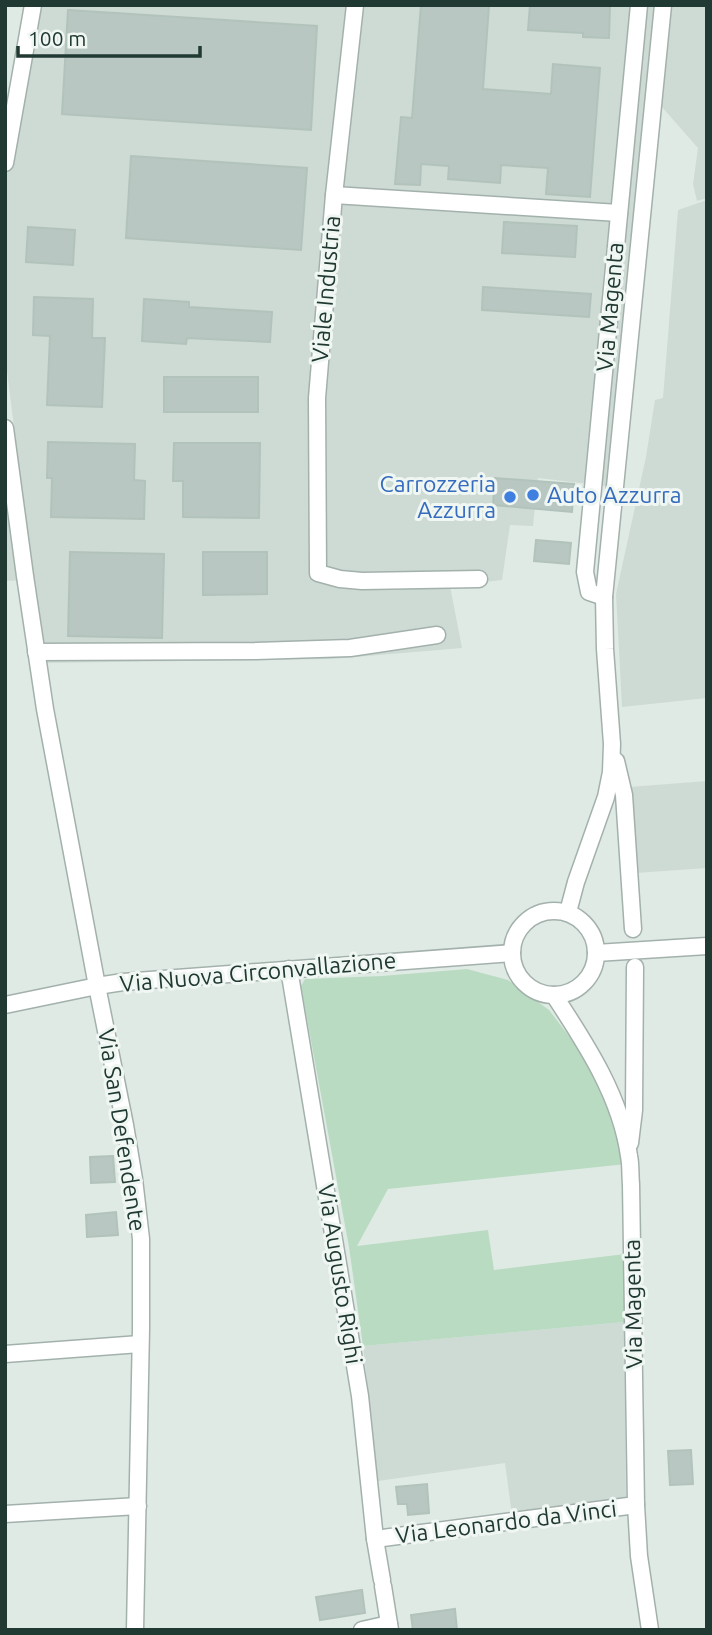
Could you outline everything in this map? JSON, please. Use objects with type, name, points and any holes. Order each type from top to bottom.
[{"type":"street","points":[[5,163],[33,5]]},
{"type":"street","name":"Viale Industria","points":[[355,5],[334,195],[317,398],[318,573],[340,579],[362,580],[479,579]]},
{"type":"street","name":"Via Magenta","points":[[604,597],[589,592],[585,572],[639,5]]},
{"type":"street","name":"Via Magenta","points":[[568,912],[606,797],[611,772],[612,744],[604,597],[663,5]]},
{"type":"street","points":[[334,195],[619,213]]},
{"type":"street","name":"Via San Defendente","points":[[5,428],[8,468],[45,709],[117,1078],[141,1239],[135,1630]]},
{"type":"street","points":[[36,652],[349,648],[437,635]]},
{"type":"street","points":[[612,744],[624,795],[633,929]]},
{"type":"street","points":[[541,912],[568,912],[589,928],[596,953],[594,966],[579,987],[567,993],[541,993],[520,978],[514,966],[514,939],[529,918],[541,912]]},
{"type":"street","points":[[596,953],[707,946]]},
{"type":"street","name":"Via Nuova Circonvallazione","points":[[5,1005],[123,982],[512,953]]},
{"type":"street","points":[[629,1156],[634,1110],[635,967]]},
{"type":"street","name":"Via Augusto Righi","points":[[289,969],[360,1396],[375,1539],[390,1627]]},
{"type":"street","name":"Via Magenta","points":[[554,995],[584,1041],[607,1086],[621,1121],[629,1156],[636,1505],[639,1556],[650,1630]]},
{"type":"street","points":[[5,1354],[140,1345]]},
{"type":"street","name":"Via Leonardo da Vinci","points":[[375,1539],[636,1505]]},
{"type":"street","points":[[5,1514],[138,1506]]},
{"type":"street","points":[[362,1630],[390,1627]]},
{"type":"shaded area","points":[[38,5],[655,5],[606,486],[538,478],[533,526],[510,525],[502,580],[450,586],[462,648],[332,659],[45,663],[29,580],[5,581],[5,460],[18,459],[5,355],[5,184]]},
{"type":"shaded area","points":[[672,5],[707,5],[707,198],[697,201],[693,184],[698,148],[662,107]]},
{"type":"shaded area","points":[[707,200],[707,698],[622,707],[616,594],[646,457],[655,400],[663,398],[678,210]]},
{"type":"shaded area","points":[[707,781],[707,868],[636,873],[629,787]]},
{"type":"shaded area","points":[[624,1322],[626,1498],[512,1515],[505,1463],[378,1481],[363,1346]]},
{"type":"green space","points":[[467,969],[508,980],[549,1010],[588,1061],[619,1129],[626,1164],[388,1189],[357,1246],[488,1230],[494,1270],[625,1254],[624,1322],[363,1346],[349,1247],[301,986],[305,979]]},
{"type":"building","points":[[421,5],[489,5],[483,89],[551,94],[553,64],[600,68],[590,197],[546,194],[548,168],[501,165],[500,183],[448,179],[449,166],[421,164],[420,185],[395,184],[401,117],[412,118]]},
{"type":"building","points":[[530,5],[610,5],[609,38],[583,37],[583,33],[528,30]]},
{"type":"building","points":[[68,10],[317,26],[311,130],[62,114]]},
{"type":"building","points":[[131,156],[307,168],[301,250],[126,238]]},
{"type":"building","points":[[504,222],[577,226],[575,257],[502,253]]},
{"type":"building","points":[[28,227],[75,230],[73,265],[26,262]]},
{"type":"building","points":[[483,287],[591,294],[589,317],[482,310]]},
{"type":"building","points":[[34,297],[93,299],[92,338],[105,338],[102,407],[47,405],[50,336],[33,335]]},
{"type":"building","points":[[144,299],[189,302],[189,307],[272,312],[270,342],[187,338],[186,344],[142,341]]},
{"type":"building","points":[[164,377],[258,377],[258,412],[164,412]]},
{"type":"building","points":[[48,442],[135,444],[134,480],[145,481],[144,519],[51,517],[52,478],[47,478]]},
{"type":"building","points":[[174,443],[260,443],[259,518],[183,517],[183,481],[173,481]]},
{"type":"building","name":"Auto Azzurra","points":[[495,478],[574,484],[572,512],[493,505]]},
{"type":"building","points":[[536,540],[571,543],[569,564],[534,561]]},
{"type":"building","points":[[70,552],[164,554],[162,638],[68,636]]},
{"type":"building","points":[[203,552],[267,552],[267,594],[203,595]]},
{"type":"building","points":[[113,1156],[115,1182],[91,1183],[90,1157]]},
{"type":"building","points":[[116,1212],[118,1235],[87,1237],[86,1215]]},
{"type":"building","points":[[691,1450],[693,1484],[670,1485],[668,1451]]},
{"type":"building","points":[[427,1484],[429,1513],[408,1515],[407,1504],[398,1504],[396,1487]]},
{"type":"building","points":[[362,1590],[365,1613],[320,1620],[316,1597]]},
{"type":"building","points":[[455,1609],[457,1630],[413,1630],[411,1615]]},
{"type":"place","name":"Auto Azzurra","points":[[533,495]]},
{"type":"place","name":"Carrozzeria Azzurra","points":[[510,497]]}]
